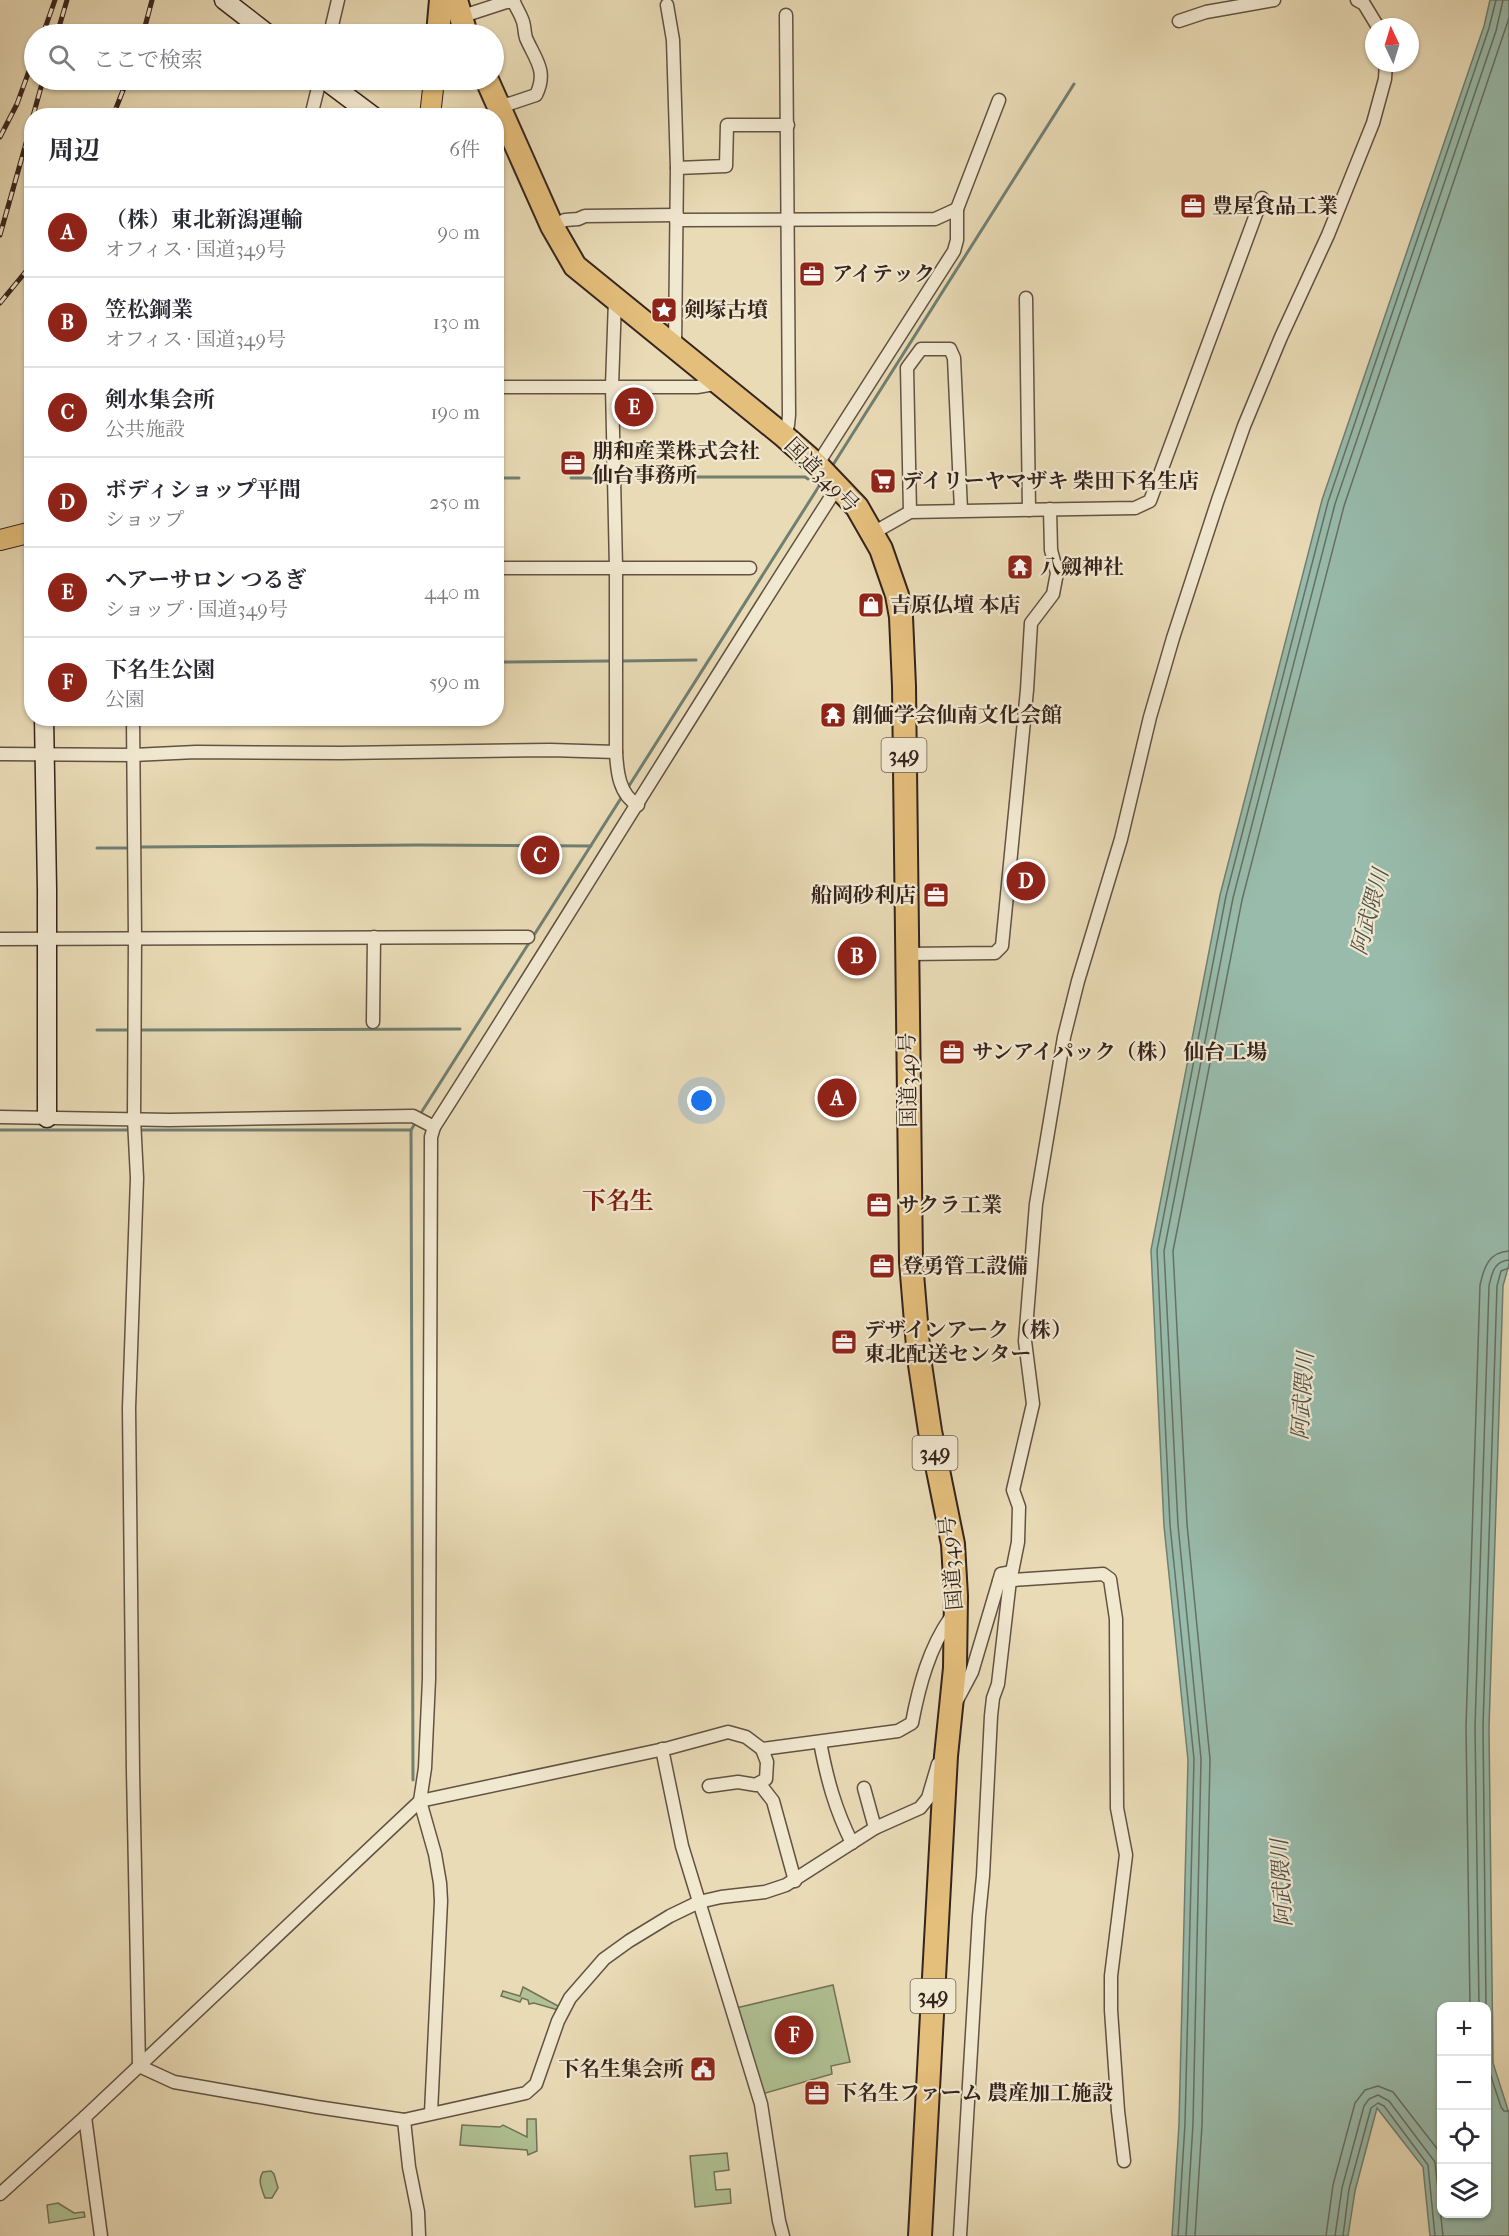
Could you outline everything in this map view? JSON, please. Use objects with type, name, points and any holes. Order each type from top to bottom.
[{"type":"highway","points":[[439,24],[441,0]]},
{"type":"highway","name":"国道349号","points":[[492,90],[501,108]]},
{"type":"highway","name":"国道349号","points":[[504,115],[552,226],[575,266],[784,436],[828,476],[857,507],[873,533],[887,564],[901,617],[904,686],[909,1179],[915,1314],[926,1403],[953,1544],[956,1612],[955,1668],[946,1756],[920,2236]]},
{"type":"main road","points":[[431,108],[433,90]]},
{"type":"main road","points":[[0,540],[24,534]]},
{"type":"street","points":[[224,0],[255,24]]},
{"type":"street","points":[[332,24],[338,0]]},
{"type":"street","points":[[1179,21],[1206,12],[1274,0]]},
{"type":"street","points":[[1360,1],[1372,18]]},
{"type":"street","points":[[461,17],[506,2],[514,2],[523,20],[526,38],[535,53],[542,78],[540,89],[536,96],[509,104],[499,103]]},
{"type":"street","points":[[667,5],[673,50],[677,168],[675,348]]},
{"type":"street","points":[[784,436],[789,415],[786,15]]},
{"type":"street","points":[[960,2236],[991,1716],[993,1698],[998,1684],[1005,1580],[1001,1574],[1012,1572],[1018,1542],[1019,1507],[1013,1490],[1034,1404],[1025,1341],[1036,1204],[1064,1037],[1078,981],[1121,839],[1150,717],[1218,500],[1244,426],[1281,337],[1328,235],[1373,123],[1385,72]]},
{"type":"street","points":[[313,108],[318,90]]},
{"type":"street","points":[[338,90],[362,108]]},
{"type":"street","points":[[431,2114],[441,1901],[435,1854],[420,1801],[425,1768],[429,1679],[431,1126],[752,619],[828,476],[954,251],[957,240],[957,209],[999,100]]},
{"type":"street","points":[[677,168],[726,166],[727,125],[788,125]]},
{"type":"street","points":[[873,533],[910,512],[1135,508],[1150,501],[1154,496],[1262,198]]},
{"type":"street","points":[[552,226],[585,216],[787,221],[935,219],[957,209]]},
{"type":"street","points":[[1026,298],[1029,510]]},
{"type":"street","points":[[615,300],[612,386],[616,568],[616,752],[618,780],[636,803]]},
{"type":"street","points":[[910,512],[907,368],[921,349],[951,349],[954,358],[961,510]]},
{"type":"street","points":[[504,387],[697,387],[720,384]]},
{"type":"street","points":[[907,954],[995,952],[1002,946],[1026,701],[1031,624],[1053,594],[1057,573],[1051,550],[1050,509]]},
{"type":"street","points":[[504,568],[750,568]]},
{"type":"street","points":[[44,726],[47,1118]]},
{"type":"street","points":[[133,726],[137,1178],[129,1408],[139,2066]]},
{"type":"street","points":[[0,754],[134,755],[188,752],[550,750],[616,752]]},
{"type":"street","points":[[373,1022],[374,937]]},
{"type":"street","points":[[0,939],[528,937]]},
{"type":"street","points":[[0,1117],[135,1124],[223,1119],[413,1116],[431,1126]]},
{"type":"street","points":[[1005,1580],[1103,1574],[1112,1582],[1116,1619],[1117,1808],[1126,1855],[1111,1976],[1110,2010],[1124,2161]]},
{"type":"street","points":[[950,1709],[967,1685],[1005,1580]]},
{"type":"street","points":[[762,1749],[898,1731],[912,1723],[920,1683],[949,1618],[956,1612]]},
{"type":"street","points":[[0,2194],[85,2117],[420,1801],[662,1749],[728,1732],[746,1737],[762,1749],[767,1762],[766,1779],[756,1785],[738,1782],[708,1786]]},
{"type":"street","points":[[820,1742],[828,1784],[838,1815],[852,1843]]},
{"type":"street","points":[[662,1749],[681,1846],[761,2104],[783,2236]]},
{"type":"street","points":[[139,2066],[174,2082],[404,2120],[509,2098],[531,2090],[542,2070],[558,2021],[578,1986],[604,1959],[670,1916],[699,1902],[765,1892],[795,1881],[875,1828],[920,1808],[928,1798],[938,1761],[946,1756]]},
{"type":"street","points":[[759,1783],[773,1801],[795,1881]]},
{"type":"street","points":[[864,1788],[875,1828]]},
{"type":"street","points":[[85,2117],[101,2236]]},
{"type":"street","points":[[404,2120],[409,2167],[418,2212],[419,2236]]},
{"type":"shaded area","points":[[833,1985],[850,2062],[831,2066],[832,2074],[762,2094],[736,2008]]},
{"type":"shaded area","points":[[523,1987],[558,2006],[558,2010],[534,2003],[529,2004],[528,2000],[522,1998],[520,2002],[501,1996],[503,1991],[520,1996]]},
{"type":"shaded area","points":[[527,2119],[536,2119],[537,2151],[528,2155],[527,2150],[460,2145],[462,2125],[500,2127],[503,2125],[527,2137]]},
{"type":"shaded area","points":[[727,2153],[729,2170],[714,2172],[716,2190],[730,2189],[731,2203],[695,2207],[690,2156]]},
{"type":"shaded area","points":[[271,2171],[278,2188],[272,2198],[265,2198],[260,2179],[263,2172]]},
{"type":"shaded area","points":[[58,2203],[74,2213],[84,2212],[85,2217],[49,2223],[47,2205]]},
{"type":"water","name":"阿武隈川","points":[[1490,0],[1509,0],[1509,1264],[1503,1286],[1489,1728],[1493,2063],[1509,2113],[1509,2236],[1430,2236],[1423,2167],[1377,2108],[1355,2191],[1348,2236],[1172,2236],[1179,2124],[1188,1760],[1164,1526],[1151,1250],[1220,895],[1322,500],[1484,26]]},
{"type":"waterway","points":[[831,468],[1074,84]]},
{"type":"waterway","points":[[621,477],[805,477],[808,479]]},
{"type":"waterway","points":[[504,478],[519,478]]},
{"type":"waterway","points":[[571,478],[608,478]]},
{"type":"waterway","points":[[627,789],[821,483]]},
{"type":"waterway","points":[[621,661],[696,660]]},
{"type":"waterway","points":[[504,662],[609,661]]},
{"type":"waterway","points":[[419,1116],[623,795]]},
{"type":"waterway","points":[[140,847],[591,846]]},
{"type":"waterway","points":[[97,848],[129,848]]},
{"type":"waterway","points":[[141,1030],[460,1029]]},
{"type":"waterway","points":[[97,1030],[128,1030]]},
{"type":"waterway","points":[[413,1780],[411,1130],[416,1122]]},
{"type":"waterway","points":[[0,1130],[130,1130]]},
{"type":"waterway","points":[[136,1130],[411,1130]]},
{"type":"railway","points":[[47,24],[55,0]]},
{"type":"railway","points":[[60,24],[67,0]]},
{"type":"railway","points":[[146,24],[152,0]]},
{"type":"railway","points":[[0,137],[24,85]]},
{"type":"railway","points":[[35,108],[40,90]]},
{"type":"railway","points":[[116,108],[123,90]]},
{"type":"railway","points":[[0,235],[24,150]]},
{"type":"railway","points":[[0,303],[24,274]]},
{"type":"place","name":"豊屋食品工業","points":[[1193,206]]},
{"type":"place","name":"アイテック","points":[[812,274]]},
{"type":"place","name":"剣塚古墳","points":[[664,310]]},
{"type":"place","name":"ヘアーサロン つるぎ","points":[[634,407]]},
{"type":"place","name":"朋和産業株式会社 仙台事務所","points":[[573,463]]},
{"type":"place","name":"デイリーヤマザキ 柴田下名生店","points":[[883,481]]},
{"type":"place","name":"八劔神社","points":[[1020,567]]},
{"type":"place","name":"吉原仏壇 本店","points":[[871,605]]},
{"type":"place","name":"創価学会仙南文化会館","points":[[833,715]]},
{"type":"place","name":"剣水集会所","points":[[540,855]]},
{"type":"place","name":"ボディショップ平間","points":[[1026,881]]},
{"type":"place","name":"船岡砂利店","points":[[936,895]]},
{"type":"place","name":"笠松鋼業","points":[[857,956]]},
{"type":"place","name":"サンアイパック（株） 仙台工場","points":[[952,1052]]},
{"type":"place","name":"（株）東北新潟運輸","points":[[837,1098]]},
{"type":"place","name":"サクラ工業","points":[[879,1205]]},
{"type":"place","name":"登勇管工設備","points":[[882,1266]]},
{"type":"place","name":"デザインアーク（株） 東北配送センター","points":[[844,1342]]},
{"type":"place","name":"下名生公園","points":[[794,2035]]},
{"type":"place","name":"下名生集会所","points":[[703,2069]]},
{"type":"place","name":"下名生ファーム 農産加工施設","points":[[817,2093]]},
{"type":"district","name":"下名生","points":[[618,1201]]}]
